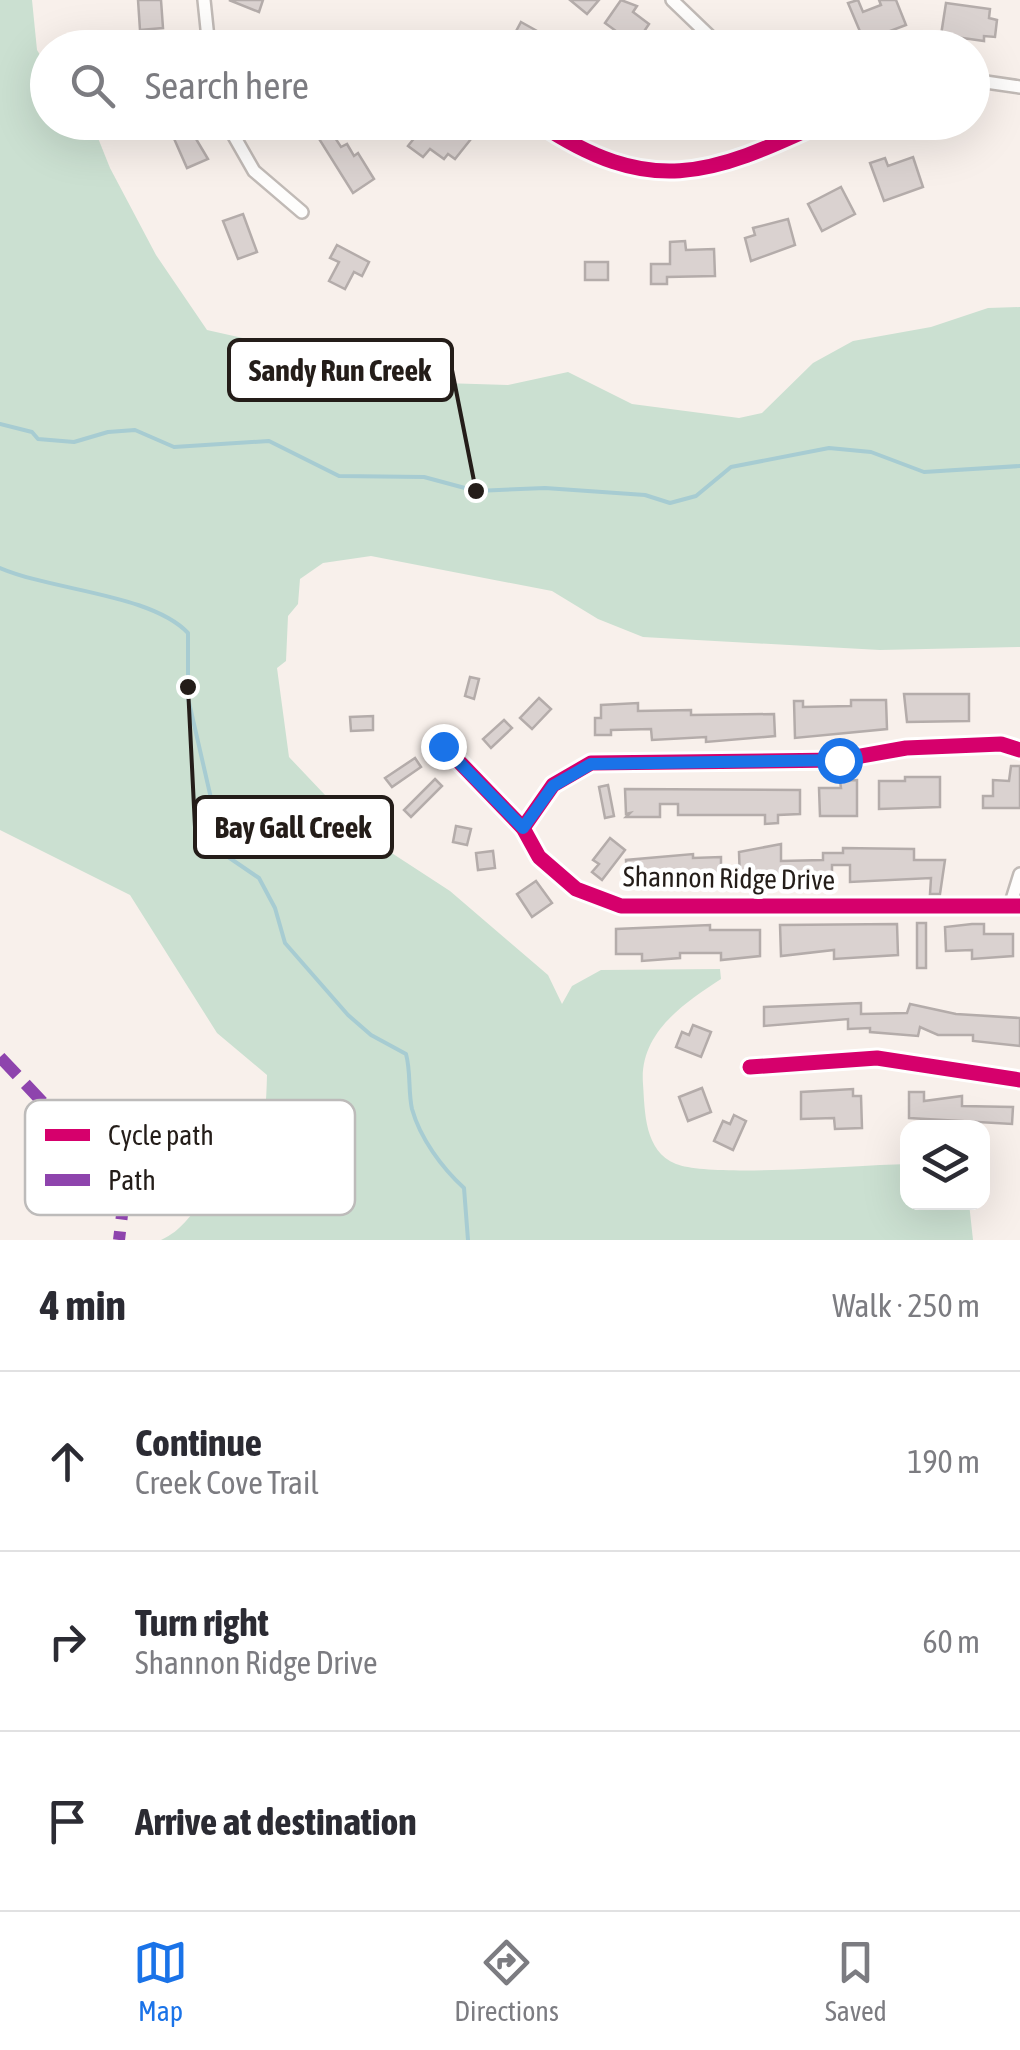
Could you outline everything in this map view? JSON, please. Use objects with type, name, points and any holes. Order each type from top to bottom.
[{"type":"street","points":[[204,0],[207,30]]},
{"type":"street","points":[[672,0],[703,30]]},
{"type":"street","points":[[990,83],[1020,87]]},
{"type":"street","points":[[236,140],[254,171],[302,212]]},
{"type":"street","points":[[564,140],[626,168],[674,172],[723,166],[785,140]]},
{"type":"street","points":[[767,140],[770,147]]},
{"type":"street","points":[[523,828],[553,786],[591,764],[839,760],[906,748],[1001,744],[1020,750]]},
{"type":"street","name":"Shannon Ridge Drive","points":[[443,746],[523,828],[539,857],[576,889],[621,906],[1015,906]]},
{"type":"street","points":[[1015,906],[1020,874]]},
{"type":"street","points":[[750,1067],[877,1058],[1020,1080]]},
{"type":"green space","points":[[0,0],[32,0],[35,30],[30,30],[30,140],[99,140],[156,255],[207,330],[443,383],[508,385],[568,372],[632,404],[739,418],[762,413],[813,363],[853,341],[931,327],[988,308],[1020,307],[1020,647],[880,650],[643,637],[598,619],[552,591],[371,556],[323,563],[300,579],[298,604],[288,616],[286,661],[277,668],[289,757],[361,833],[450,891],[548,975],[562,1004],[572,986],[601,970],[720,969],[721,979],[679,1009],[648,1049],[643,1084],[646,1118],[652,1140],[665,1158],[676,1164],[721,1170],[900,1164],[900,1210],[970,1210],[973,1240],[161,1240],[191,1215],[355,1215],[355,1100],[266,1100],[267,1075],[217,1033],[130,895],[0,830]]},
{"type":"building","points":[[138,0],[161,0],[163,28],[140,30]]},
{"type":"building","points":[[229,0],[263,0],[259,12]]},
{"type":"building","points":[[570,0],[599,0],[587,14]]},
{"type":"building","points":[[621,0],[637,6],[633,12],[649,24],[645,30],[615,30],[605,23]]},
{"type":"building","points":[[858,0],[863,12],[881,5],[879,0],[896,0],[906,25],[893,30],[859,30],[848,3]]},
{"type":"building","points":[[946,3],[990,9],[989,18],[997,20],[995,37],[990,37],[990,30],[942,30]]},
{"type":"building","points":[[521,22],[535,30],[517,30]]},
{"type":"building","points":[[175,140],[197,140],[208,159],[187,168]]},
{"type":"building","points":[[320,140],[336,140],[341,147],[347,144],[354,156],[358,153],[374,179],[353,193]]},
{"type":"building","points":[[413,140],[470,140],[455,159],[448,154],[444,159],[430,149],[423,157],[408,146]]},
{"type":"building","points":[[913,157],[923,187],[884,201],[870,163],[885,158],[888,166]]},
{"type":"building","points":[[841,187],[855,214],[822,231],[808,204]]},
{"type":"building","points":[[243,214],[257,252],[238,259],[223,221]]},
{"type":"building","points":[[788,219],[795,245],[751,261],[745,238],[755,235],[753,228]]},
{"type":"building","points":[[685,241],[686,250],[714,249],[715,276],[667,277],[667,284],[651,284],[651,264],[670,264],[670,242]]},
{"type":"building","points":[[337,245],[369,262],[362,276],[354,272],[345,289],[329,281],[339,262],[330,258]]},
{"type":"building","points":[[585,262],[608,262],[608,280],[585,280]]},
{"type":"building","points":[[470,677],[479,679],[474,699],[465,696]]},
{"type":"building","points":[[904,694],[969,694],[969,721],[907,722]]},
{"type":"building","points":[[539,698],[551,709],[532,729],[520,718]]},
{"type":"building","points":[[851,700],[886,700],[887,729],[795,738],[794,701],[803,701],[803,707],[851,706]]},
{"type":"building","points":[[638,703],[638,711],[774,714],[775,736],[706,742],[706,737],[652,740],[651,729],[611,730],[611,735],[595,735],[595,718],[601,718],[601,705]]},
{"type":"building","points":[[373,716],[373,730],[351,731],[350,717]]},
{"type":"building","points":[[504,720],[512,728],[491,748],[483,739]]},
{"type":"building","points":[[415,758],[421,767],[392,787],[385,778]]},
{"type":"building","points":[[1011,766],[1020,766],[1020,808],[983,808],[983,796],[993,796],[993,780],[1009,781]]},
{"type":"building","points":[[905,777],[940,777],[940,807],[879,809],[879,781],[905,781]]},
{"type":"building","points":[[435,779],[442,786],[411,817],[404,810]]},
{"type":"building","points":[[857,780],[857,816],[820,816],[819,788],[841,788],[840,781]]},
{"type":"building","points":[[608,785],[614,816],[605,818],[599,787]]},
{"type":"building","points":[[625,789],[800,790],[800,814],[778,815],[778,823],[765,824],[765,815],[678,815],[678,804],[660,804],[660,817],[626,817],[630,813],[626,814]]},
{"type":"building","points":[[456,826],[471,829],[467,845],[453,842]]},
{"type":"building","points":[[610,838],[625,850],[602,880],[592,872],[599,864],[593,860]]},
{"type":"building","points":[[781,844],[781,861],[823,860],[823,853],[843,853],[843,848],[914,849],[914,860],[945,860],[940,894],[930,894],[931,878],[850,882],[850,865],[832,865],[832,884],[740,882],[739,852]]},
{"type":"building","points":[[493,851],[495,868],[478,870],[476,853]]},
{"type":"building","points":[[693,854],[693,858],[721,857],[721,883],[627,883],[626,860]]},
{"type":"building","points":[[536,881],[552,903],[532,917],[517,894]]},
{"type":"building","points":[[917,923],[926,923],[926,968],[917,968]]},
{"type":"building","points":[[897,924],[898,955],[834,959],[834,950],[781,956],[780,925]]},
{"type":"building","points":[[984,924],[984,934],[1013,934],[1013,956],[972,959],[972,950],[946,951],[945,927]]},
{"type":"building","points":[[710,925],[710,930],[760,930],[760,956],[721,960],[721,953],[680,953],[680,958],[642,961],[642,954],[616,954],[616,929]]},
{"type":"building","points":[[861,1003],[861,1014],[907,1013],[910,1004],[956,1014],[1020,1018],[1020,1046],[973,1041],[973,1035],[938,1035],[920,1027],[918,1036],[870,1032],[870,1028],[848,1029],[848,1019],[764,1026],[764,1007]]},
{"type":"building","points":[[693,1025],[711,1032],[701,1057],[676,1047],[682,1032],[689,1035]]},
{"type":"building","points":[[702,1088],[711,1112],[688,1121],[679,1097]]},
{"type":"building","points":[[853,1089],[853,1096],[861,1096],[862,1128],[835,1129],[834,1118],[801,1119],[801,1092]]},
{"type":"building","points":[[909,1092],[924,1092],[924,1101],[962,1096],[962,1106],[1013,1107],[1012,1124],[909,1118]]},
{"type":"building","points":[[734,1115],[746,1121],[733,1150],[714,1141],[723,1121],[730,1124]]},
{"type":"waterway","points":[[0,424],[32,432],[38,439],[74,442],[108,432],[135,430],[174,447],[269,441],[339,476],[424,477],[476,491],[545,488],[645,495],[670,503],[696,496],[731,467],[829,448],[871,452],[924,472],[1020,466]]},
{"type":"waterway","points":[[0,568],[126,601],[172,620],[188,633],[188,698],[213,807],[208,836],[212,846],[259,878],[275,908],[285,943],[348,1015],[371,1035],[406,1054],[411,1102],[420,1131],[464,1188],[468,1240]]},
{"type":"marked path","points":[[0,1057],[40,1100]]},
{"type":"marked path","points":[[119,1240],[122,1215]]},
{"type":"cycle path","points":[[567,140],[613,162],[647,170],[680,171],[712,166],[785,140]]},
{"type":"cycle path","points":[[523,828],[553,785],[591,763],[839,760],[906,748],[1001,744],[1020,750]]},
{"type":"cycle path","points":[[443,745],[523,828],[539,857],[576,889],[621,906],[1020,906]]},
{"type":"cycle path","points":[[750,1067],[877,1058],[1020,1080]]},
{"type":"place","name":"Sandy Run Creek","points":[[476,491]]},
{"type":"place","name":"Bay Gall Creek","points":[[188,687]]},
{"type":"route","points":[[443,746],[523,828],[553,786],[591,764],[839,760]]}]
